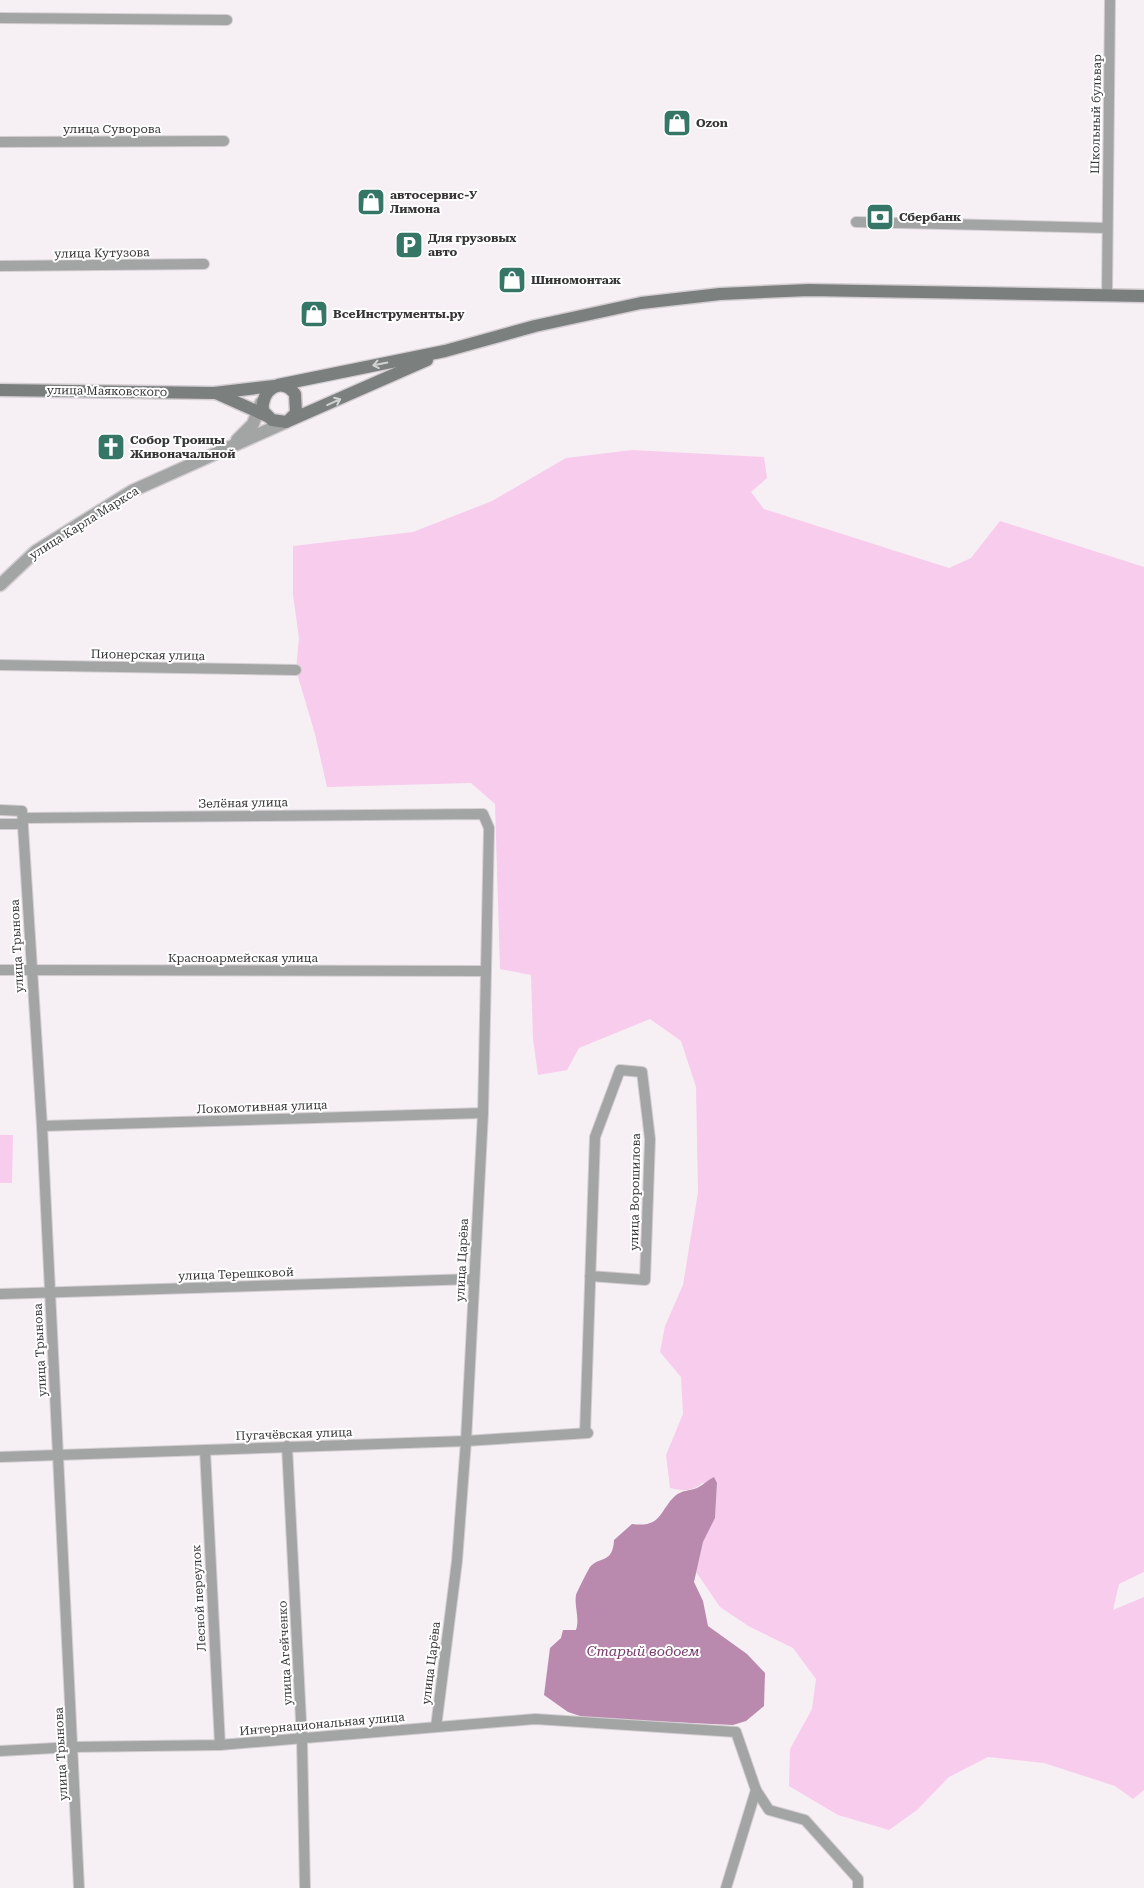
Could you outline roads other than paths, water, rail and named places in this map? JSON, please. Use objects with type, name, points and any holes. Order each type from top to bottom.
[{"type":"main road","points":[[445,351],[580,315],[680,297],[809,290],[1144,296]]},
{"type":"main road","name":"улица Маяковского","points":[[0,390],[214,393],[276,385],[445,351]]},
{"type":"main road","name":"улица Карла Маркса","points":[[288,421],[445,351]]},
{"type":"main road","points":[[276,385],[292,389],[297,399],[296,412],[288,421],[272,420],[262,414],[263,398],[267,391],[276,385]]},
{"type":"main road","name":"улица Маяковского","points":[[214,393],[227,397],[262,414]]},
{"type":"street","name":"Школьный бульвар","points":[[1107,295],[1110,0]]},
{"type":"street","points":[[0,18],[227,20]]},
{"type":"street","name":"улица Суворова","points":[[0,142],[224,142]]},
{"type":"street","points":[[856,222],[1107,228]]},
{"type":"street","name":"улица Кутузова","points":[[0,266],[204,264]]},
{"type":"street","name":"улица Карла Маркса","points":[[230,447],[246,433],[262,414]]},
{"type":"street","name":"улица Карла Маркса","points":[[0,585],[36,551],[132,491],[288,421]]},
{"type":"street","name":"Пионерская улица","points":[[0,665],[296,670]]},
{"type":"street","name":"Зелёная улица","points":[[0,810],[22,818]]},
{"type":"street","name":"Зелёная улица","points":[[0,824],[22,818],[465,813]]},
{"type":"street","name":"улица Царёва","points":[[436,1727],[457,1561],[466,1441],[483,1113],[489,828],[483,814],[465,813]]},
{"type":"street","name":"улица Трынова","points":[[22,818],[42,1126],[79,1888]]},
{"type":"street","name":"Красноармейская улица","points":[[0,970],[486,971]]},
{"type":"street","name":"улица Ворошилова","points":[[586,1433],[590,1276],[594,1137],[620,1070],[642,1072],[650,1139],[645,1280],[590,1276]]},
{"type":"street","name":"Локомотивная улица","points":[[42,1126],[483,1113]]},
{"type":"street","name":"улица Терешковой","points":[[0,1294],[473,1279]]},
{"type":"street","name":"Пугачёвская улица","points":[[0,1457],[466,1441],[586,1433]]},
{"type":"street","name":"улица Агейченко","points":[[287,1446],[302,1740],[305,1888]]},
{"type":"street","name":"Лесной переулок","points":[[205,1450],[220,1746]]},
{"type":"street","name":"Интернациональная улица","points":[[0,1751],[73,1747],[220,1746],[535,1719],[736,1732],[756,1790]]},
{"type":"street","points":[[726,1888],[756,1790]]},
{"type":"street","points":[[756,1790],[769,1810],[805,1820],[858,1879],[858,1888]]},
{"type":"water","name":"Старый водоем","points":[[714,1477],[717,1483],[715,1518],[703,1542],[694,1582],[703,1601],[708,1626],[747,1654],[765,1673],[764,1706],[746,1721],[733,1725],[586,1718],[568,1712],[544,1695],[550,1648],[561,1638],[563,1630],[576,1630],[576,1595],[590,1567],[611,1553],[614,1540],[632,1524],[642,1525],[655,1521],[675,1496],[697,1488]]},
{"type":"place","name":"Ozon","points":[[677,123]]},
{"type":"place","name":"автосервис-У Лимона","points":[[371,202]]},
{"type":"place","name":"Сбербанк","points":[[880,217]]},
{"type":"place","name":"Для грузовых авто","points":[[409,245]]},
{"type":"place","name":"Шиномонтаж","points":[[512,280]]},
{"type":"place","name":"ВсеИнструменты.ру","points":[[314,314]]},
{"type":"place","name":"Собор Троицы Живоначальной","points":[[111,447]]}]
